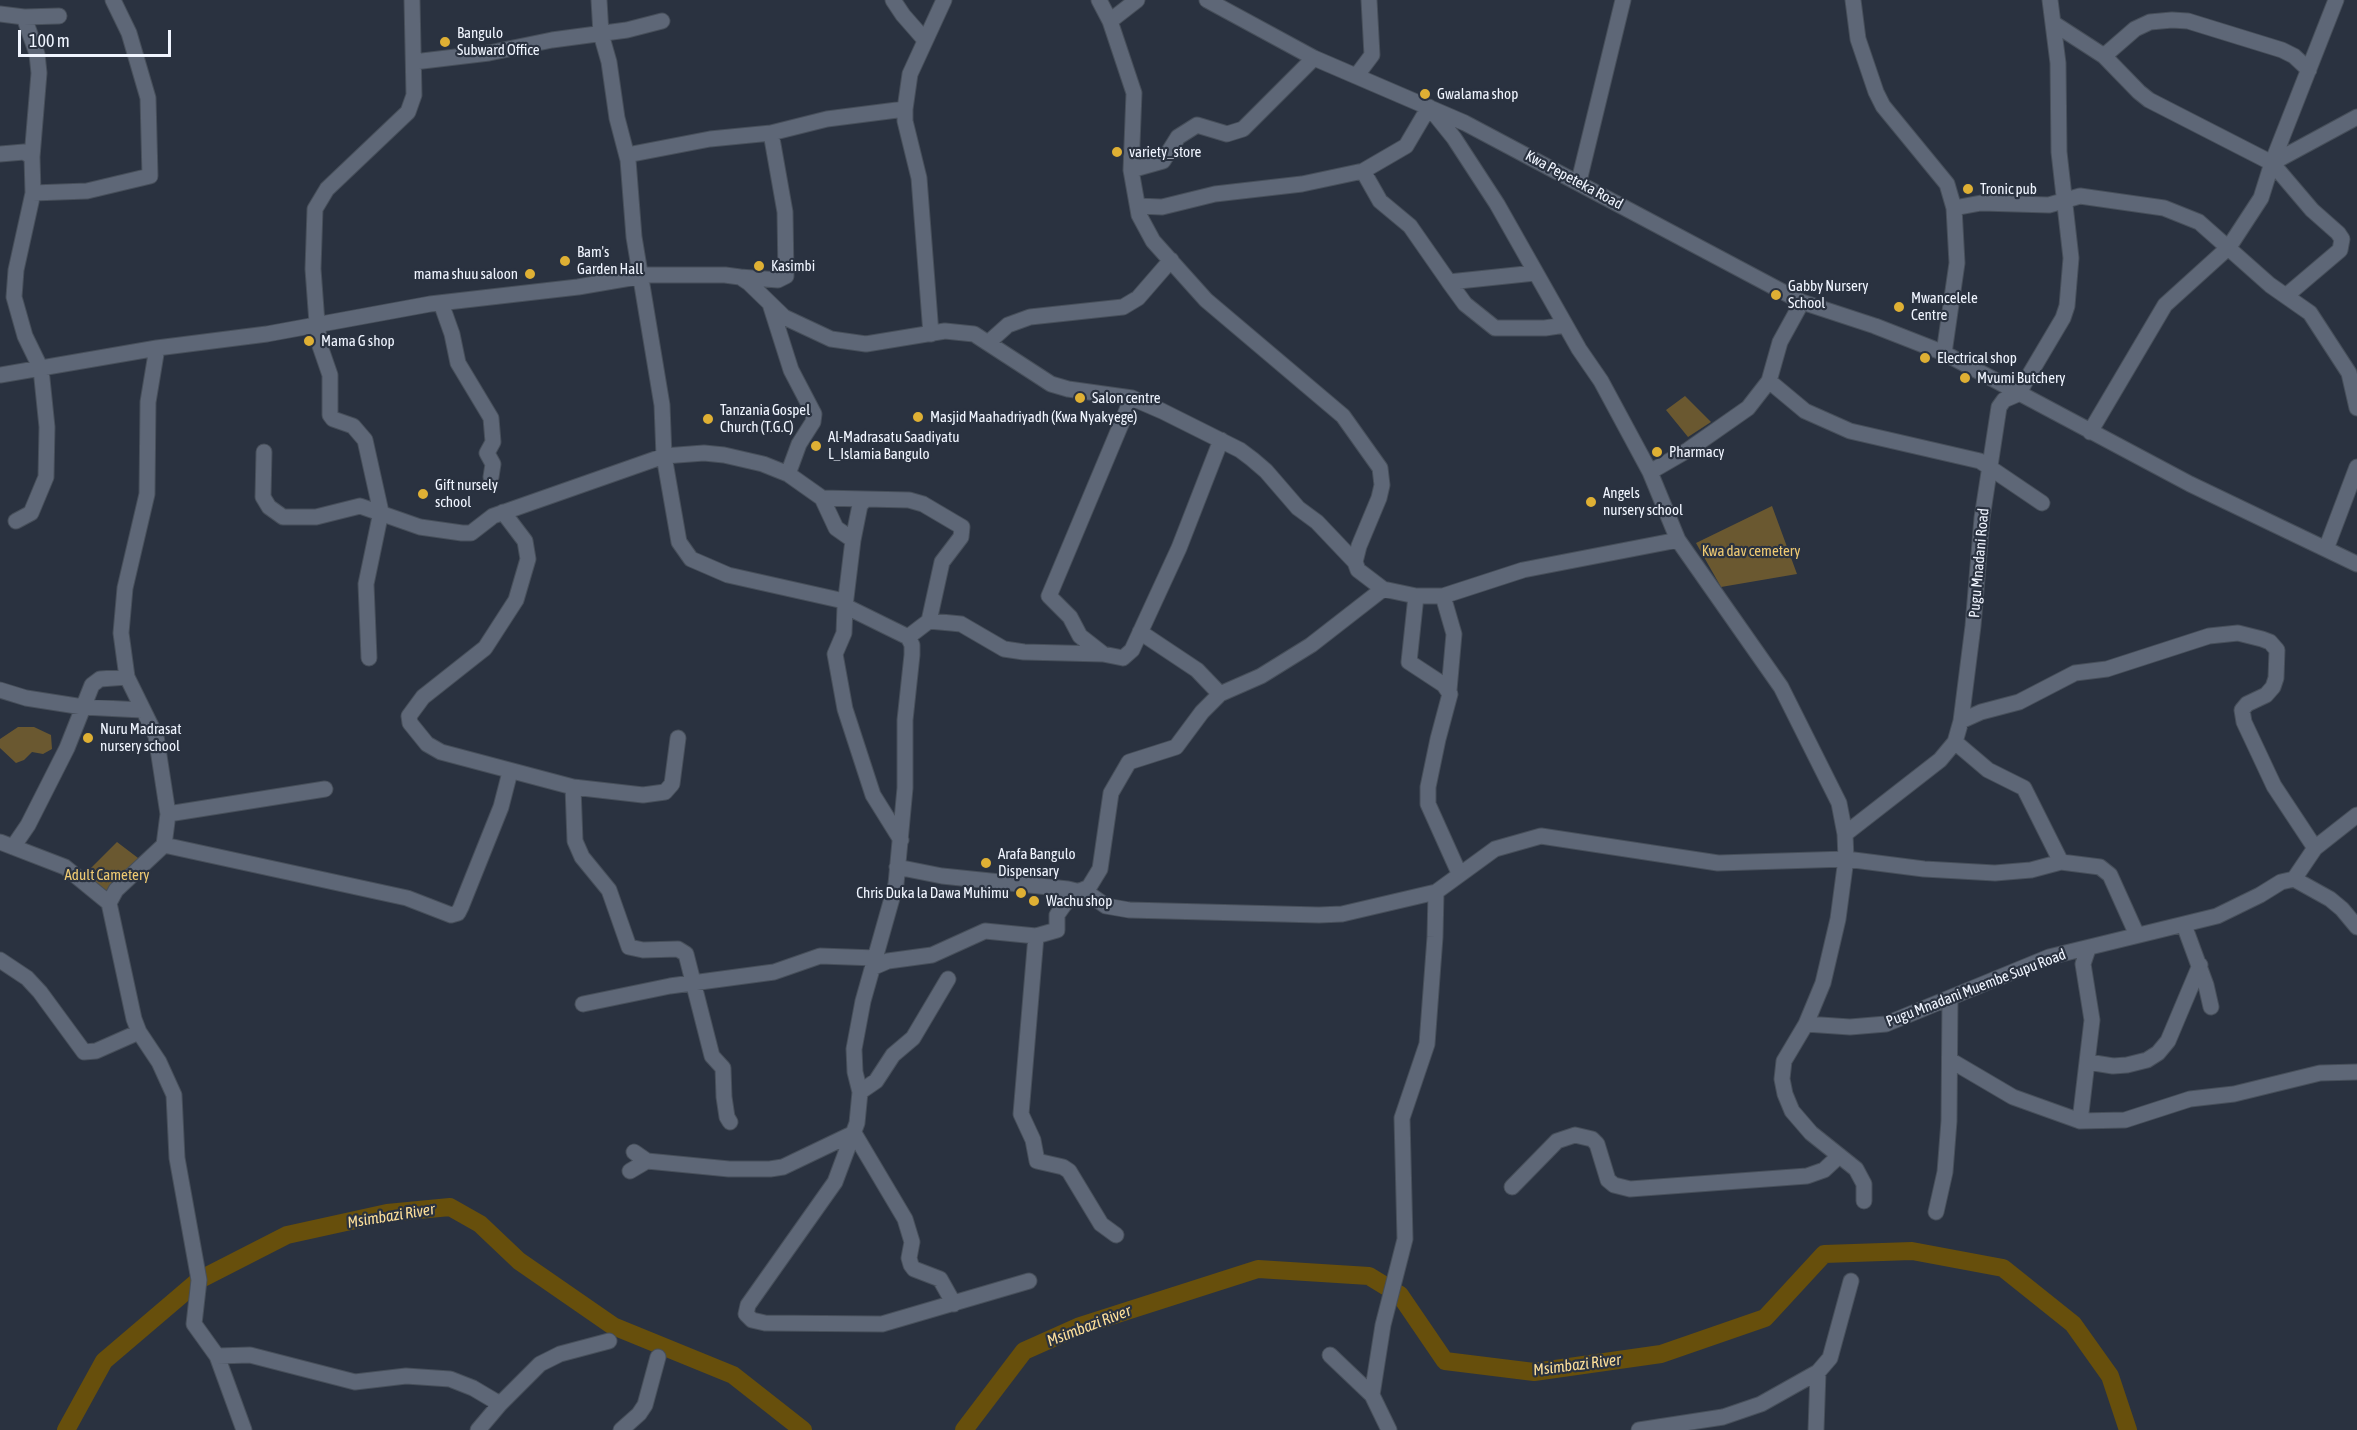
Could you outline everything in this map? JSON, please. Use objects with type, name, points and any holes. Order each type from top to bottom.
[{"type":"street","points":[[33,194],[87,191],[150,176],[147,98],[129,33],[113,0]]},
{"type":"street","points":[[369,658],[366,584],[381,512],[365,440],[353,426],[333,419],[330,415],[330,375],[320,346],[316,323],[313,269],[315,209],[319,199],[408,112],[414,95],[412,0]]},
{"type":"street","points":[[599,0],[601,34],[609,62],[617,118],[627,155],[639,277],[662,405],[664,456],[679,542],[691,559],[728,575],[844,603],[908,637],[912,645],[905,720],[901,840],[896,884],[863,1001],[855,1042],[855,1072],[860,1092],[854,1133],[835,1182],[748,1305],[748,1317],[765,1323],[882,1324],[1029,1281]]},
{"type":"street","points":[[893,0],[924,39]]},
{"type":"street","points":[[931,334],[919,178],[905,121],[905,109],[910,74],[924,39],[944,0]]},
{"type":"street","points":[[1099,0],[1110,21],[1134,93],[1131,170],[1137,206],[1153,241],[1206,300],[1343,416],[1376,459],[1380,468],[1382,485],[1355,562]]},
{"type":"street","points":[[1110,21],[1137,0]]},
{"type":"street","name":"Kwa Pepeteka Road","points":[[1207,0],[1314,58],[1429,107],[1578,181],[1689,244],[1802,302],[1875,326],[1944,353],[2190,484],[2357,564]]},
{"type":"street","points":[[1357,75],[1372,55],[1369,0]]},
{"type":"street","points":[[1578,181],[1623,0]]},
{"type":"street","points":[[1853,0],[1858,39],[1876,92],[1883,106],[1947,184],[1954,208],[1958,263],[1944,353]]},
{"type":"street","name":"Pugu Mnadani Road","points":[[1845,834],[1940,760],[1955,742],[1961,721],[1982,518],[1999,407],[2004,400],[2018,394],[2058,328],[2067,306],[2072,258],[2067,199],[2059,152],[2058,63],[2050,0]]},
{"type":"street","points":[[2090,432],[2165,304],[2229,247],[2261,198],[2272,163],[2336,0]]},
{"type":"street","points":[[0,14],[24,17],[58,16]]},
{"type":"street","points":[[16,522],[31,513],[46,477],[47,427],[41,369],[7,296],[16,270],[33,194],[32,157],[39,73],[37,54],[24,17]]},
{"type":"street","points":[[414,62],[489,53],[662,21]]},
{"type":"street","points":[[2104,56],[2134,29],[2150,22],[2188,21],[2282,50],[2309,70]]},
{"type":"street","points":[[2053,23],[2104,56],[2139,92],[2150,100],[2272,163],[2312,210],[2340,237],[2340,250]]},
{"type":"street","points":[[1131,170],[1163,162],[1178,137],[1197,126],[1227,134],[1243,129],[1314,58]]},
{"type":"street","points":[[1137,206],[1162,207],[1215,194],[1302,184],[1363,171],[1406,146],[1429,107],[1482,179],[1565,325],[1601,381],[1650,472],[1678,540],[1781,687],[1839,803],[1845,834],[1845,860],[1836,930],[1823,983],[1806,1024],[1784,1061],[1782,1079],[1792,1111],[1838,1156],[1856,1169],[1864,1184],[1864,1200]]},
{"type":"street","points":[[627,155],[710,139],[771,133],[827,119],[905,109]]},
{"type":"street","points":[[2272,163],[2357,117]]},
{"type":"street","points":[[0,375],[157,348],[267,334],[316,323],[441,303],[579,287],[660,274],[725,275],[778,280],[786,276],[785,212],[771,133]]},
{"type":"street","points":[[0,154],[24,152],[32,157]]},
{"type":"street","points":[[1363,171],[1380,201],[1410,226],[1466,304],[1496,328],[1545,328],[1565,325]]},
{"type":"street","points":[[1954,208],[1981,203],[2049,205],[2080,196],[2164,208],[2199,222],[2270,285],[2310,313],[2353,371],[2357,408]]},
{"type":"street","points":[[2287,295],[2340,250],[2357,250]]},
{"type":"street","points":[[989,342],[1008,325],[1030,317],[1109,310],[1130,304],[1148,288],[1171,260]]},
{"type":"street","points":[[1449,282],[1535,273]]},
{"type":"street","points":[[740,277],[749,283],[771,307],[792,322],[831,339],[866,344],[957,330],[975,334],[1051,384],[1068,389],[1132,398],[1221,440],[1240,450],[1266,471],[1298,508],[1317,522],[1355,562],[1363,576],[1383,589],[1416,596],[1443,596],[1523,570],[1678,540]]},
{"type":"street","points":[[1650,472],[1688,450],[1748,408],[1769,381],[1780,342],[1802,302]]},
{"type":"street","points":[[441,303],[452,334],[458,363],[470,386],[492,418],[493,442],[488,453],[493,464],[491,477]]},
{"type":"street","points":[[771,307],[791,370],[814,414],[813,422],[799,444],[788,474]]},
{"type":"street","points":[[109,903],[116,890],[164,845],[168,814],[156,736],[127,677],[121,633],[125,588],[147,494],[148,402],[157,348]]},
{"type":"street","points":[[1769,381],[1805,411],[1850,431],[1980,460],[2042,503]]},
{"type":"street","points":[[1103,654],[1080,636],[1070,617],[1053,603],[1049,596],[1132,398]]},
{"type":"street","points":[[929,621],[962,624],[1004,649],[1024,652],[1103,654],[1123,658],[1132,650],[1179,548],[1221,440]]},
{"type":"street","points":[[264,453],[263,497],[276,513],[290,518],[303,518],[360,506],[420,527],[462,533],[471,533],[487,519],[503,512],[664,456],[704,453],[723,455],[763,464],[788,474],[822,498],[836,528],[853,540]]},
{"type":"street","points":[[2326,549],[2357,467]]},
{"type":"street","points":[[822,498],[916,502],[962,527],[961,537],[942,562],[929,621],[908,637]]},
{"type":"street","points":[[865,500],[860,506],[853,540],[844,603],[844,633],[835,654],[845,709],[873,795],[901,840]]},
{"type":"street","points":[[503,512],[525,541],[528,559],[516,600],[485,648],[430,691],[408,719],[427,744],[436,750],[510,772],[573,787],[643,795],[665,792],[674,779],[678,738]]},
{"type":"street","points":[[583,1004],[693,982],[774,972],[820,956],[875,962],[888,961],[932,955],[985,931],[1036,936],[1057,930],[1057,915],[1068,899],[1092,884],[1103,862],[1109,803],[1124,769],[1135,759],[1176,747],[1202,712],[1220,694],[1261,676],[1311,645],[1383,589]]},
{"type":"street","points":[[1416,596],[1409,662],[1449,690]]},
{"type":"street","points":[[1443,596],[1454,634],[1450,698],[1438,739],[1427,796],[1428,804],[1459,873]]},
{"type":"street","points":[[1140,632],[1197,670],[1220,694]]},
{"type":"street","points":[[1961,721],[1981,712],[2019,702],[2075,674],[2107,669],[2209,636],[2238,633],[2262,639],[2270,642],[2277,650],[2276,678],[2266,695],[2245,706],[2242,710],[2244,722],[2274,786],[2315,848]]},
{"type":"street","points":[[127,677],[94,682],[67,748],[28,825],[6,845],[65,867],[109,903],[139,1032],[159,1062],[171,1086],[177,1158],[199,1280],[194,1324],[216,1356],[244,1430]]},
{"type":"street","points":[[2,696],[83,706],[142,710]]},
{"type":"street","points":[[1955,742],[1988,770],[2024,788],[2061,862]]},
{"type":"street","points":[[164,845],[407,898],[441,912],[458,913],[501,807],[510,772]]},
{"type":"street","points":[[573,787],[575,841],[582,857],[609,890],[629,947],[644,950],[683,950],[712,1056],[723,1068],[724,1097],[730,1122]]},
{"type":"street","points":[[168,814],[324,789]]},
{"type":"street","points":[[2357,815],[2315,848],[2295,879],[2330,899],[2357,927]]},
{"type":"street","points":[[897,867],[942,876],[1043,885],[1080,891],[1106,906],[1129,910],[1319,915],[1342,914],[1436,892],[1459,873],[1495,849],[1529,837],[1541,836],[1718,863],[1845,860],[1924,869],[1995,873],[2031,870],[2061,862],[2100,867],[2110,875],[2137,934]]},
{"type":"street","name":"Pugu Mnadani Muembe Supu Road","points":[[1806,1024],[1857,1027],[1886,1024],[2049,957],[2088,949],[2137,934],[2184,926],[2217,916],[2260,896],[2281,882],[2295,879]]},
{"type":"street","points":[[1372,1395],[1383,1325],[1406,1239],[1402,1118],[1427,1044],[1436,892]]},
{"type":"street","points":[[2184,926],[2200,965],[2211,1007]]},
{"type":"street","points":[[1036,936],[1021,1114],[1033,1140],[1037,1161],[1063,1167],[1069,1171],[1101,1224],[1116,1235]]},
{"type":"street","points":[[2080,1121],[2088,1062],[2092,1005],[2083,964],[2088,949]]},
{"type":"street","points":[[0,960],[27,978],[40,992],[84,1052],[96,1051],[139,1032]]},
{"type":"street","points":[[2088,1062],[2113,1066],[2127,1065],[2147,1060],[2158,1053],[2168,1041],[2200,965]]},
{"type":"street","points":[[860,1092],[876,1081],[893,1055],[913,1038],[948,979]]},
{"type":"street","points":[[1936,1212],[1945,1172],[1950,999]]},
{"type":"street","points":[[1950,1060],[2013,1097],[2080,1121],[2125,1120],[2190,1099],[2234,1094],[2320,1073],[2357,1072]]},
{"type":"street","points":[[634,1152],[647,1161],[729,1170],[777,1168],[854,1133]]},
{"type":"street","points":[[854,1133],[905,1219],[912,1242],[909,1258],[911,1265],[914,1269],[940,1279],[954,1304]]},
{"type":"street","points":[[1512,1187],[1557,1141],[1575,1135],[1584,1135],[1597,1144],[1608,1180],[1614,1185],[1630,1189],[1807,1176],[1824,1170],[1838,1156]]},
{"type":"street","points":[[630,1171],[647,1161]]},
{"type":"street","points":[[1639,1430],[1723,1417],[1761,1404],[1818,1372],[1830,1358],[1851,1281]]},
{"type":"street","points":[[478,1430],[540,1364],[560,1354],[609,1341]]},
{"type":"street","points":[[216,1356],[250,1355],[355,1382],[406,1376],[450,1379],[473,1388],[500,1404]]},
{"type":"street","points":[[1330,1355],[1372,1395],[1389,1430]]},
{"type":"street","points":[[621,1430],[639,1414],[645,1405],[658,1357]]},
{"type":"street","points":[[1816,1430],[1818,1372]]},
{"type":"green space","points":[[1685,396],[1711,422],[1688,437],[1666,410]]},
{"type":"green space","name":"Kwa dav cemetery","points":[[1772,506],[1797,574],[1721,587],[1696,543]]},
{"type":"green space","points":[[18,727],[34,727],[51,735],[52,749],[43,754],[32,752],[24,760],[16,763],[0,748],[0,739]]},
{"type":"green space","name":"Adult Cametery","points":[[117,842],[142,861],[108,896],[83,876]]},
{"type":"waterway","name":"Msimbazi River","points":[[66,1430],[104,1361],[199,1280],[287,1235],[387,1213],[450,1207],[480,1224],[519,1261],[613,1326],[733,1375],[803,1430]]},
{"type":"waterway","name":"Msimbazi River","points":[[964,1430],[1024,1351],[1080,1326],[1258,1269],[1369,1276],[1400,1295],[1445,1361],[1534,1372],[1661,1354],[1765,1318],[1824,1254],[1912,1251],[2003,1268],[2073,1324],[2110,1376],[2128,1430]]},
{"type":"place","name":"Bangulo Subward Office","points":[[445,42]]},
{"type":"place","name":"Gwalama shop","points":[[1425,94]]},
{"type":"place","name":"variety_store","points":[[1117,152]]},
{"type":"place","name":"Tronic pub","points":[[1968,189]]},
{"type":"place","name":"Bam's Garden Hall","points":[[565,261]]},
{"type":"place","name":"Kasimbi","points":[[759,266]]},
{"type":"place","name":"mama shuu saloon","points":[[530,274]]},
{"type":"place","name":"Gabby Nursery School","points":[[1776,295]]},
{"type":"place","name":"Mwancelele Centre","points":[[1899,307]]},
{"type":"place","name":"Mama G shop","points":[[309,341]]},
{"type":"place","name":"Electrical shop","points":[[1925,358]]},
{"type":"place","name":"Mvumi Butchery","points":[[1965,378]]},
{"type":"place","name":"Salon centre","points":[[1080,398]]},
{"type":"place","name":"Masjid Maahadriyadh (Kwa Nyakyege)","points":[[918,417]]},
{"type":"place","name":"Tanzania Gospel Church (T.G.C)","points":[[708,419]]},
{"type":"place","name":"Al-Madrasatu Saadiyatu L_Islamia Bangulo","points":[[816,446]]},
{"type":"place","name":"Pharmacy","points":[[1657,452]]},
{"type":"place","name":"Gift nursely school","points":[[423,494]]},
{"type":"place","name":"Angels nursery school","points":[[1591,502]]},
{"type":"place","name":"Nuru Madrasat nursery school","points":[[88,738]]},
{"type":"place","name":"Arafa Bangulo Dispensary","points":[[986,863]]},
{"type":"place","name":"Chris Duka la Dawa Muhimu","points":[[1021,893]]},
{"type":"place","name":"Wachu shop","points":[[1034,901]]}]
